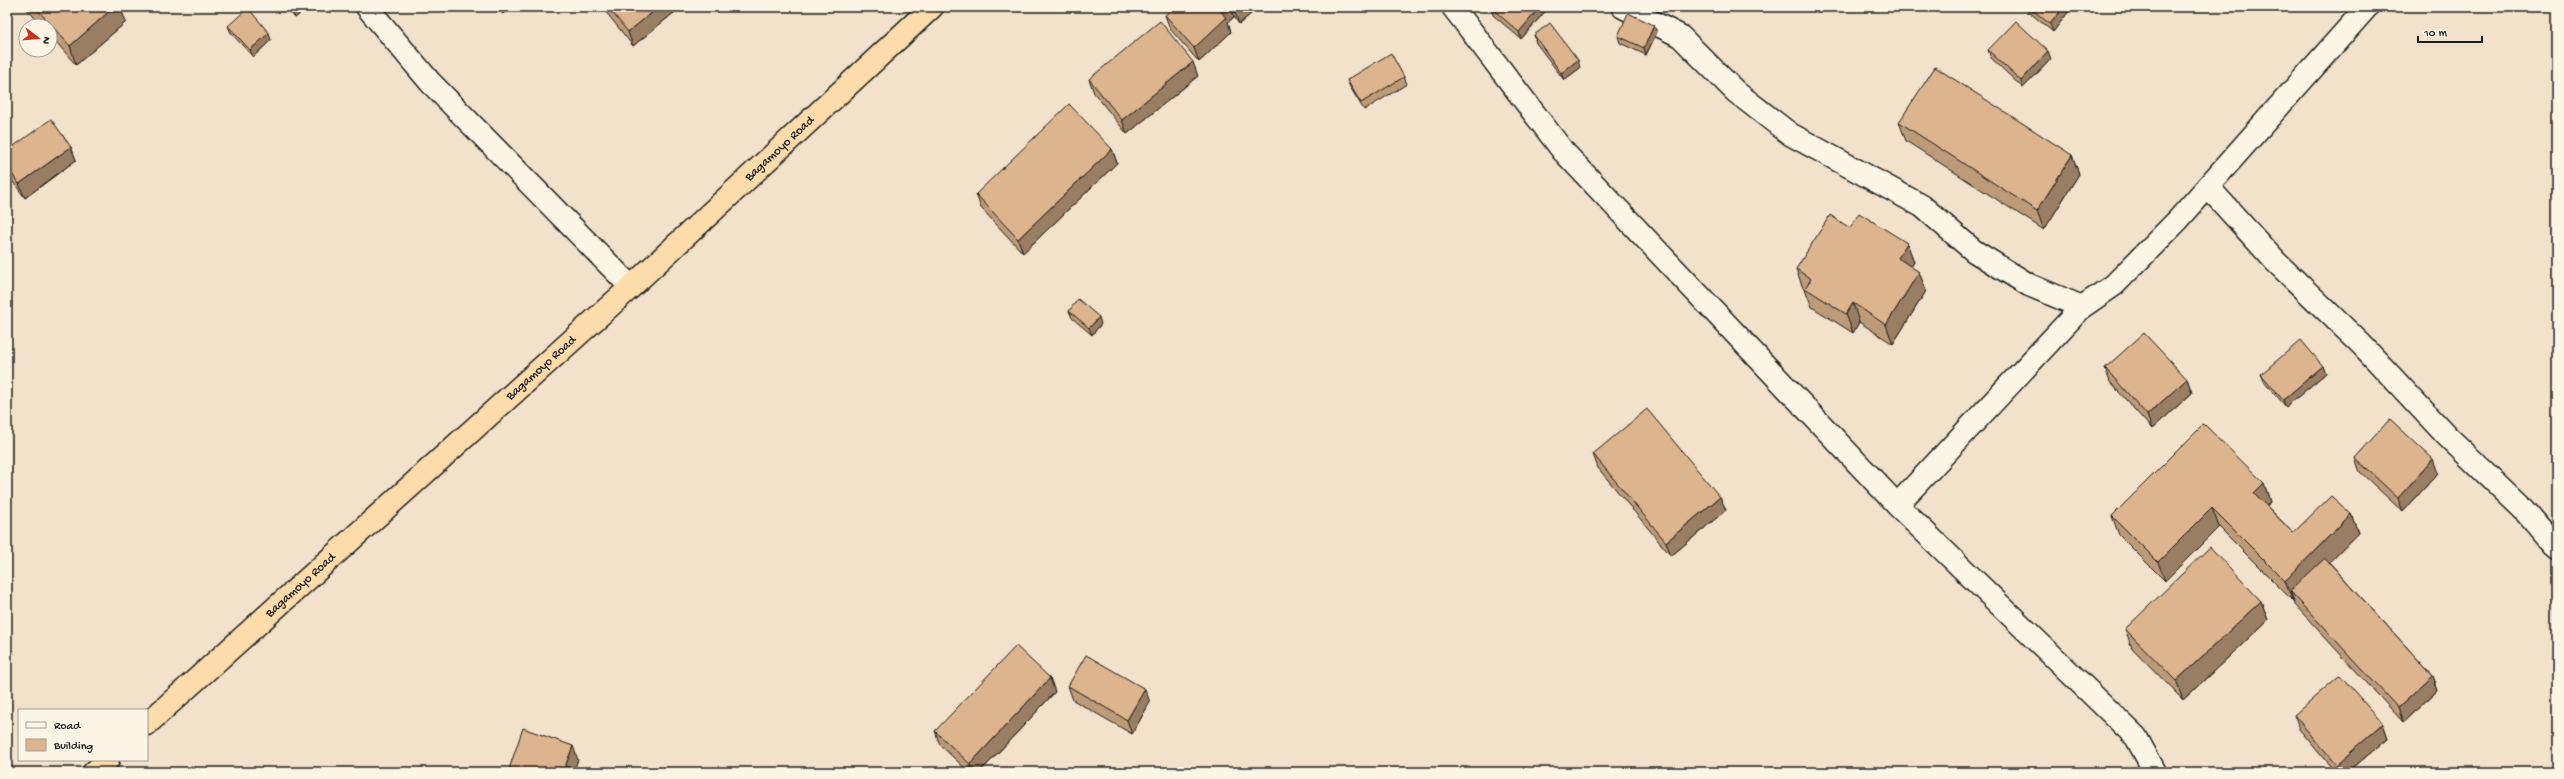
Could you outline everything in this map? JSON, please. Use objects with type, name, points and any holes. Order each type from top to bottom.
[{"type":"highway","name":"Bagamoyo Road","points":[[148,723],[631,287],[932,7]]},
{"type":"highway","points":[[94,772],[107,761]]},
{"type":"street","points":[[367,7],[430,82],[631,287]]},
{"type":"street","points":[[1453,7],[1563,151],[1897,505],[2136,737],[2155,772]]},
{"type":"street","points":[[1623,7],[1680,36],[1736,92],[1790,134],[1922,206],[1974,251],[2028,285],[2082,307]]},
{"type":"street","points":[[1897,505],[2082,307],[2114,285],[2208,187],[2367,7]]},
{"type":"street","points":[[2208,187],[2275,261],[2361,344],[2447,436],[2523,509],[2557,549]]},
{"type":"building","points":[[35,7],[114,7],[70,46],[58,33],[58,18],[45,18]]},
{"type":"building","points":[[289,7],[296,7],[292,11]]},
{"type":"building","points":[[608,7],[659,7],[628,32]]},
{"type":"building","points":[[1174,7],[1224,7],[1220,10],[1226,18],[1194,48],[1165,15]]},
{"type":"building","points":[[1490,7],[1540,7],[1519,32]]},
{"type":"building","points":[[2029,7],[2064,7],[2050,24]]},
{"type":"building","points":[[248,8],[269,33],[250,50],[228,26]]},
{"type":"building","points":[[1628,13],[1654,25],[1644,48],[1618,36]]},
{"type":"building","points":[[1160,21],[1193,62],[1122,120],[1089,79]]},
{"type":"building","points":[[2016,21],[2048,51],[2021,81],[1988,50]]},
{"type":"building","points":[[1550,23],[1578,60],[1561,73],[1534,35]]},
{"type":"building","points":[[1391,53],[1404,77],[1361,103],[1347,80]]},
{"type":"building","points":[[1935,67],[2072,155],[2037,211],[1899,122]]},
{"type":"building","points":[[1069,104],[1112,149],[1018,239],[976,194]]},
{"type":"building","points":[[51,119],[71,147],[19,184],[7,167],[7,151]]},
{"type":"building","points":[[1859,213],[1907,243],[1898,258],[1919,272],[1886,325],[1853,303],[1846,314],[1805,288],[1811,279],[1796,269],[1830,215],[1850,228]]},
{"type":"building","points":[[1078,299],[1099,317],[1089,328],[1069,311]]},
{"type":"building","points":[[2144,333],[2187,379],[2147,415],[2105,368]]},
{"type":"building","points":[[2301,340],[2323,366],[2283,400],[2261,374]]},
{"type":"building","points":[[1647,409],[1720,497],[1666,542],[1593,454]]},
{"type":"building","points":[[2390,419],[2433,459],[2398,498],[2355,458]]},
{"type":"building","points":[[2204,424],[2264,483],[2254,493],[2293,533],[2331,496],[2351,514],[2285,581],[2212,508],[2158,562],[2112,516]]},
{"type":"building","points":[[2210,547],[2261,601],[2176,681],[2125,629]]},
{"type":"building","points":[[2325,558],[2433,676],[2398,708],[2290,591]]},
{"type":"building","points":[[1016,646],[1050,678],[970,764],[935,731]]},
{"type":"building","points":[[1086,655],[1145,689],[1127,720],[1068,686]]},
{"type":"building","points":[[2340,675],[2383,724],[2336,765],[2294,715]]},
{"type":"building","points":[[523,728],[573,746],[563,772],[508,772]]}]
